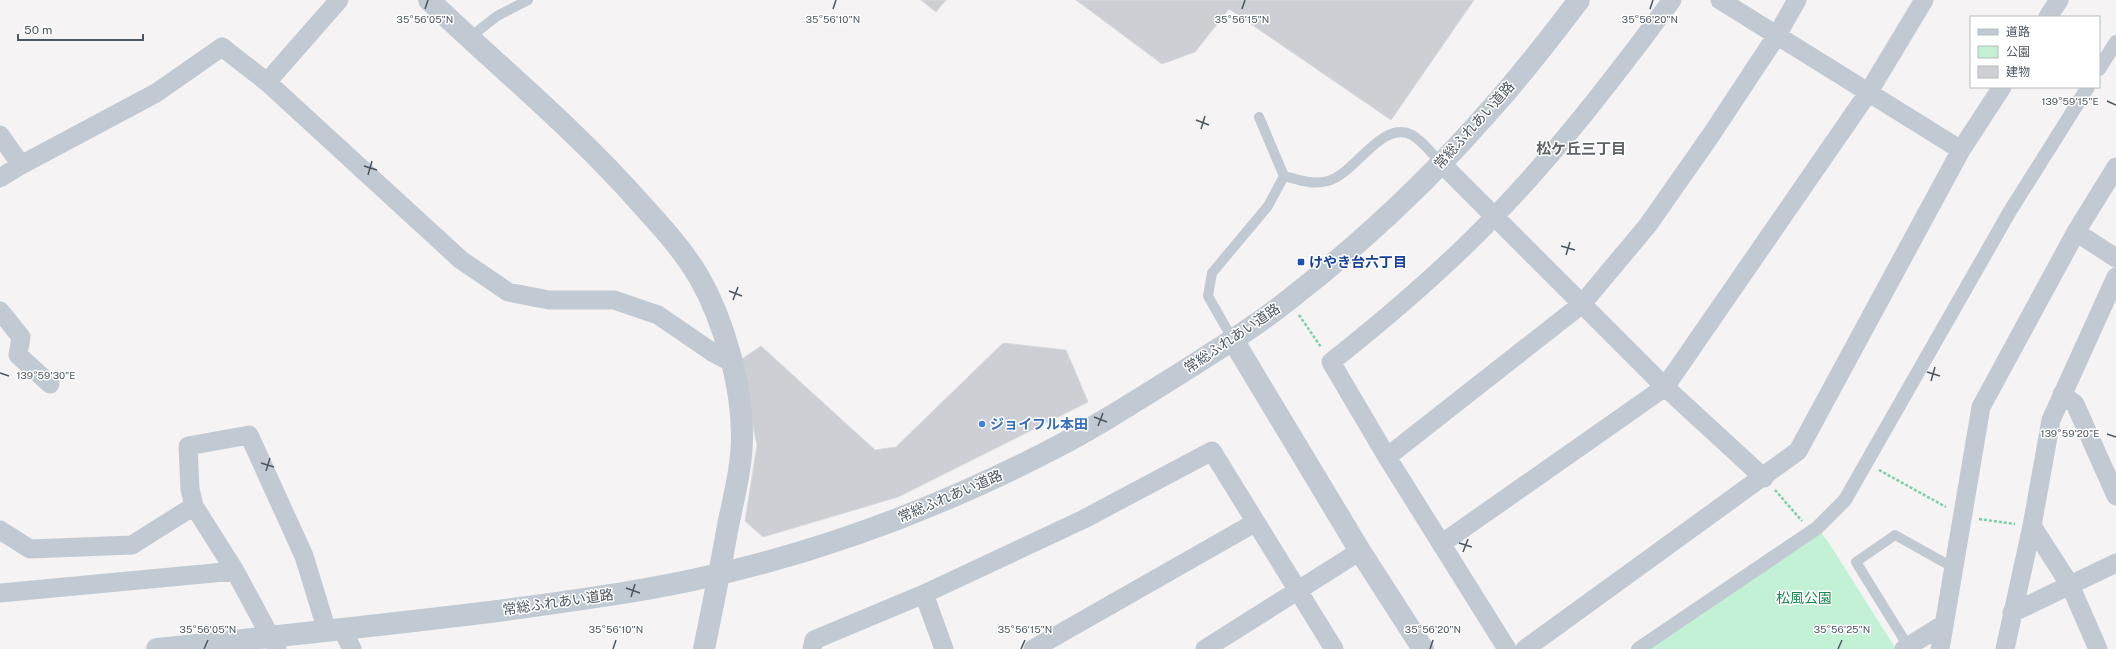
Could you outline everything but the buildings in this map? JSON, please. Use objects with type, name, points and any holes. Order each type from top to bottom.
[{"type":"street","points":[[267,82],[339,0]]},
{"type":"street","points":[[429,0],[541,103],[622,182],[676,243],[698,276],[717,314],[731,362],[742,418],[742,455],[704,649]]},
{"type":"street","name":"常総ふれあい道路","points":[[157,649],[274,643],[335,630],[575,601],[719,574],[788,556],[867,531],[952,496],[1045,453],[1134,402],[1233,340],[1289,300],[1338,259],[1440,163],[1491,110],[1579,0]]},
{"type":"street","points":[[1507,649],[1387,457],[1331,362],[1392,313],[1494,217],[1595,102],[1672,0]]},
{"type":"street","points":[[1720,0],[1961,150]]},
{"type":"street","points":[[1387,457],[1582,304],[1648,224],[1711,135],[1777,35],[1797,0]]},
{"type":"street","points":[[1441,544],[1665,387],[1868,93],[1924,0]]},
{"type":"street","points":[[2049,16],[2059,0]]},
{"type":"street","points":[[2100,67],[2116,42]]},
{"type":"street","points":[[0,178],[156,94],[222,47],[267,82],[461,260],[508,292],[548,300],[614,300],[658,315],[712,352],[731,362]]},
{"type":"street","points":[[1525,649],[1764,478],[1798,451],[1961,150],[2001,88]]},
{"type":"street","points":[[1638,649],[1812,532],[1845,500],[2010,211],[2087,88]]},
{"type":"street","points":[[0,135],[22,165]]},
{"type":"street","points":[[1440,163],[1665,387],[1764,478]]},
{"type":"street","points":[[1940,649],[1981,407],[2076,232],[2116,166]]},
{"type":"street","points":[[2076,232],[2116,258]]},
{"type":"street","points":[[2005,649],[2032,526],[2051,420],[2062,394],[2112,300],[2116,277]]},
{"type":"street","points":[[0,311],[21,337],[18,355],[50,384]]},
{"type":"street","points":[[1233,340],[1360,552],[1423,649]]},
{"type":"street","points":[[2062,394],[2075,404],[2116,496]]},
{"type":"street","points":[[274,643],[235,571],[194,506],[190,489],[188,446],[249,435],[304,556],[335,630],[352,649]]},
{"type":"street","points":[[812,649],[814,640],[924,594],[1084,519],[1212,451],[1334,649]]},
{"type":"street","points":[[0,530],[30,549],[132,545],[194,506]]},
{"type":"street","points":[[1033,649],[1256,522]]},
{"type":"street","points":[[2032,526],[2070,585],[2098,649]]},
{"type":"street","points":[[1205,649],[1360,552]]},
{"type":"street","points":[[2012,613],[2116,563]]},
{"type":"street","points":[[0,593],[235,571]]},
{"type":"street","points":[[924,594],[944,649]]},
{"type":"street","points":[[1906,648],[1944,624]]},
{"type":"lane","points":[[469,38],[497,16],[528,0]]},
{"type":"lane","points":[[1259,117],[1284,176]]},
{"type":"lane","points":[[1284,176],[1312,183],[1330,181],[1344,172],[1378,142],[1395,132],[1412,135],[1440,163]]},
{"type":"lane","points":[[1233,340],[1208,296],[1212,273],[1268,206],[1284,176]]},
{"type":"lane","points":[[1906,648],[1856,562],[1895,535],[1954,568]]},
{"type":"path","points":[[1289,300],[1331,362]]},
{"type":"path","points":[[1866,463],[1963,516],[2032,526]]},
{"type":"path","points":[[1764,478],[1812,532]]},
{"type":"green space","name":"松風公園","points":[[1817,528],[1827,540],[1896,649],[1639,649]]},
{"type":"place","name":"けやき台六丁目","points":[[1301,262]]},
{"type":"place","name":"ジョイフル本田","points":[[982,424]]},
{"type":"district","name":"松ケ丘三丁目","points":[[1581,148]]}]
